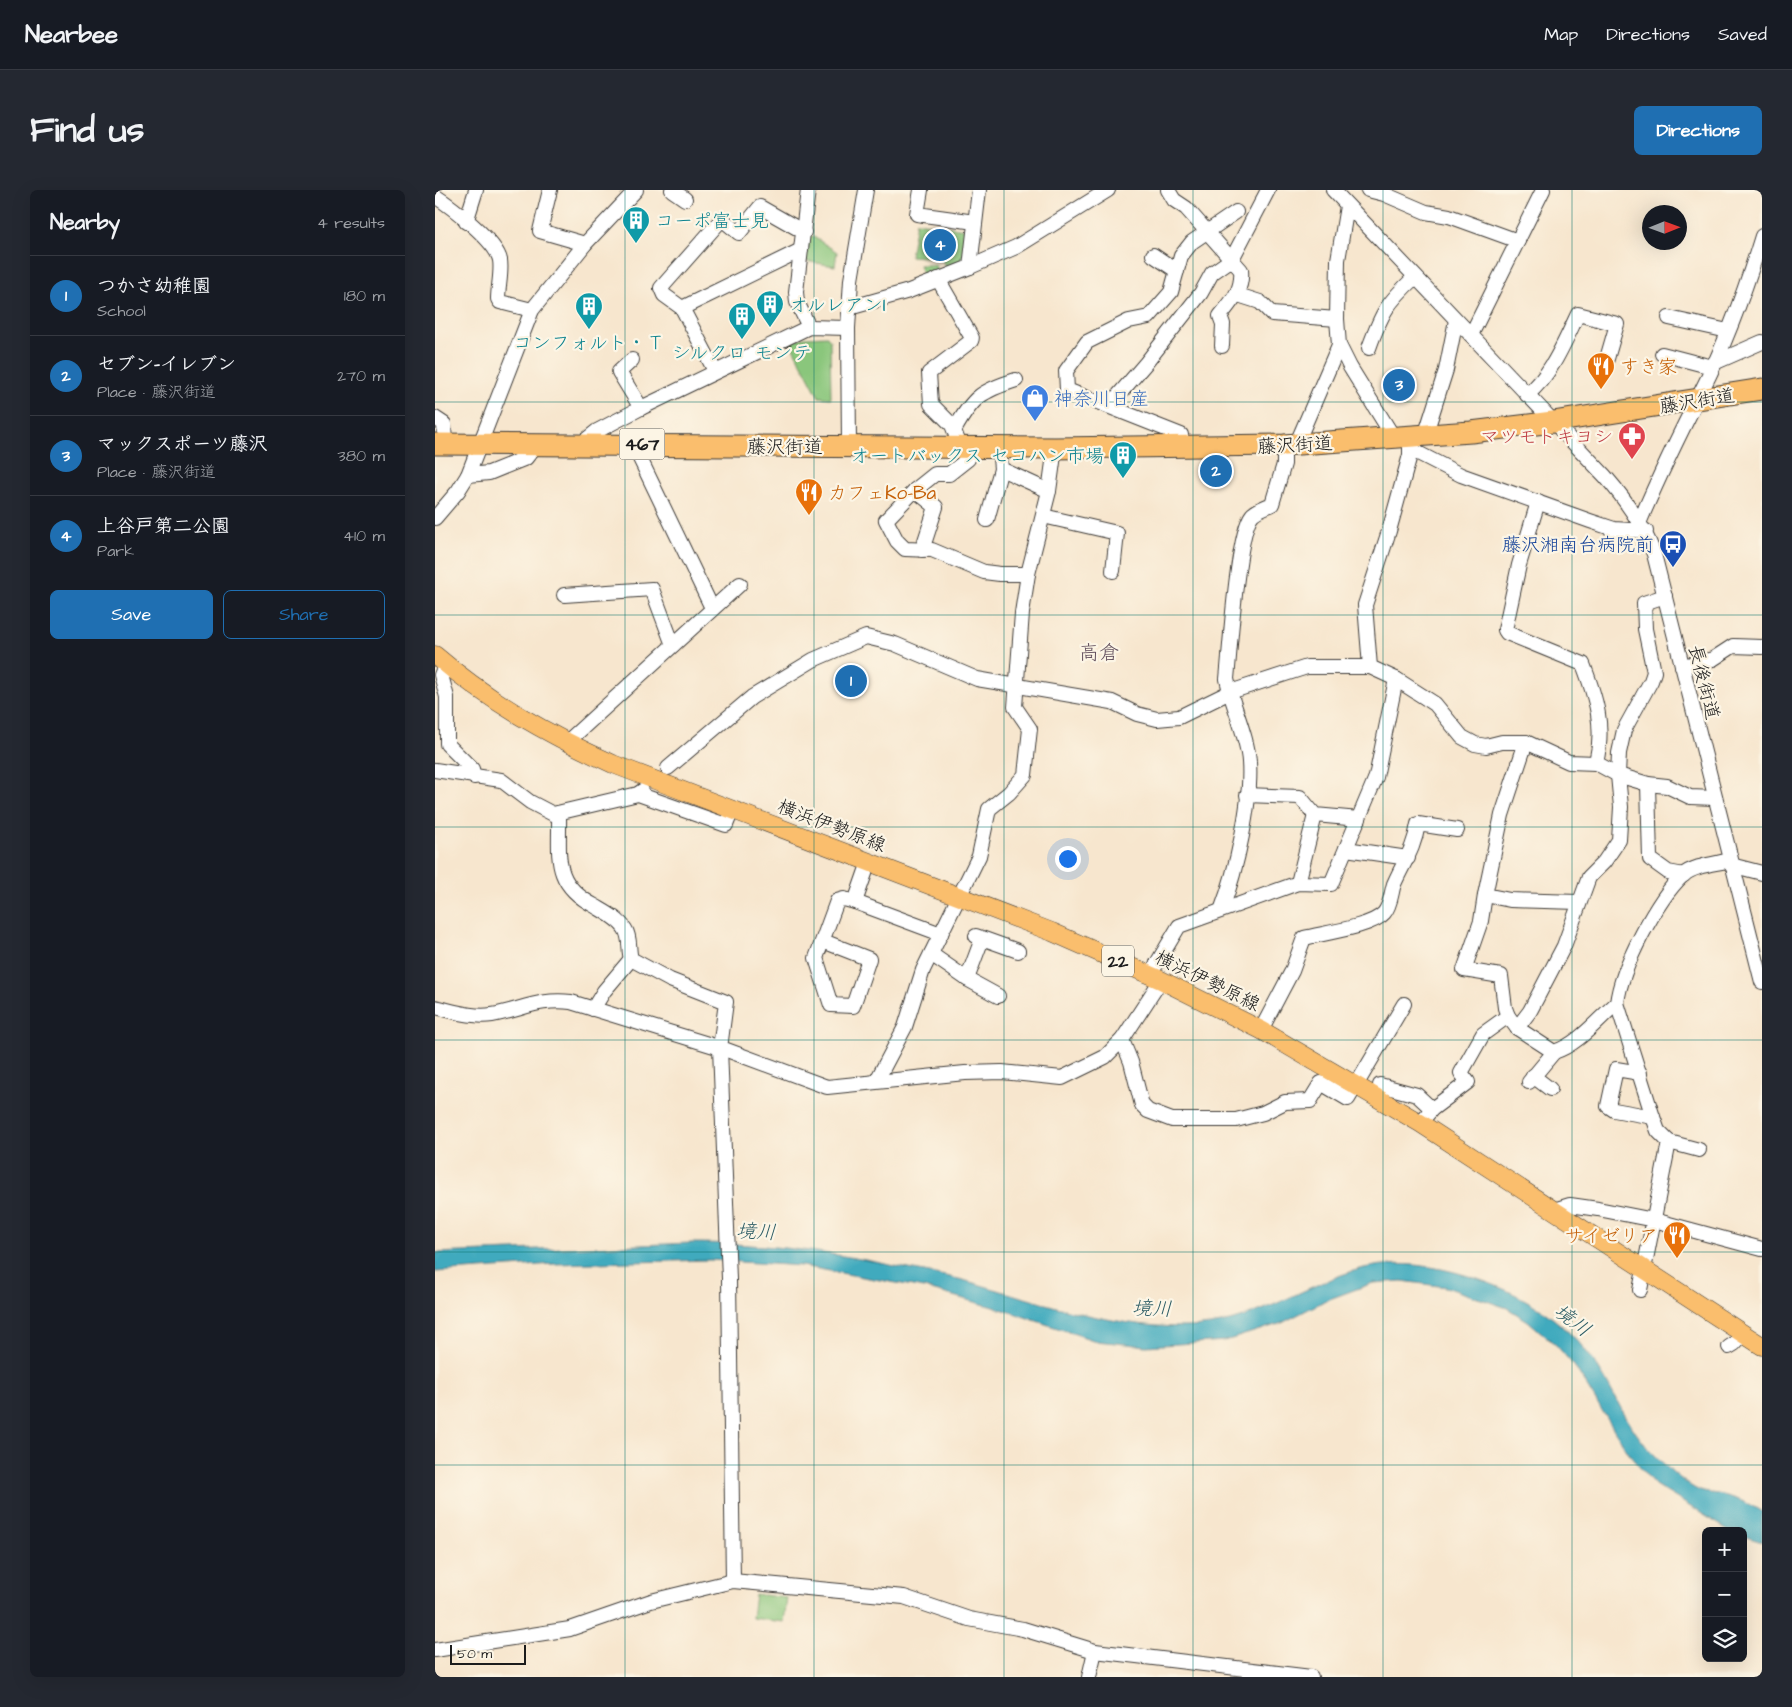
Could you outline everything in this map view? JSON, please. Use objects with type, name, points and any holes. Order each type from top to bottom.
[{"type":"highway","name":"藤沢街道","points":[[440,444],[849,446],[962,441],[999,447],[1055,448],[1182,448],[1290,445],[1410,440],[1553,422],[1696,401],[1762,389]]},
{"type":"main road","name":"横浜伊勢原線","points":[[441,660],[518,716],[567,743],[613,764],[960,895],[1052,932],[1155,978],[1261,1030],[1357,1084],[1420,1123],[1762,1346]]},
{"type":"street","points":[[466,222],[476,190]]},
{"type":"street","points":[[550,190],[540,231],[585,244]]},
{"type":"street","points":[[435,518],[458,491],[468,475],[532,310],[585,244],[636,190]]},
{"type":"street","points":[[672,190],[685,199]]},
{"type":"street","points":[[808,190],[797,302],[809,327]]},
{"type":"street","points":[[849,446],[847,328],[853,259],[866,190]]},
{"type":"street","points":[[921,190],[917,214],[975,222]]},
{"type":"street","points":[[970,267],[979,190]]},
{"type":"street","points":[[849,308],[909,291],[1016,247],[1108,190]]},
{"type":"street","points":[[1169,190],[1174,200],[1186,208],[1241,270],[1242,278],[1238,295],[1220,316],[1223,324],[1222,346]]},
{"type":"street","points":[[1109,406],[1189,309],[1212,273],[1232,259],[1268,190]]},
{"type":"street","points":[[1368,190],[1384,194],[1426,212],[1449,216],[1518,241]]},
{"type":"street","points":[[1471,335],[1543,190]]},
{"type":"street","points":[[435,196],[490,243],[499,256],[498,299],[500,302],[532,310]]},
{"type":"street","points":[[1342,196],[1338,260],[1337,319],[1339,345],[1350,368],[1410,440],[1416,452],[1461,475],[1613,529],[1643,526],[1662,469],[1728,331],[1762,236]]},
{"type":"street","name":"長後街道","points":[[1342,196],[1415,277],[1625,499],[1643,526],[1654,554],[1665,596],[1762,982]]},
{"type":"street","points":[[715,371],[682,308],[664,295],[661,288],[721,219],[739,233],[760,207],[804,232]]},
{"type":"street","points":[[1182,448],[1181,435],[1067,390],[1066,370],[1087,342],[1129,321],[1149,317],[1171,292],[1181,256],[1192,242],[1236,212]]},
{"type":"street","points":[[682,308],[801,250]]},
{"type":"street","points":[[1153,255],[1177,271]]},
{"type":"street","points":[[1369,348],[1381,315],[1395,296],[1415,277]]},
{"type":"street","points":[[938,279],[972,338],[971,341],[929,373],[931,404],[962,441],[968,459],[949,474],[935,474],[915,490],[885,520],[897,541],[905,549],[932,550],[984,572],[1028,574]]},
{"type":"street","points":[[1238,295],[1260,302],[1272,314],[1337,319]]},
{"type":"street","points":[[1527,395],[1537,387],[1555,361],[1579,314],[1617,324],[1606,362]]},
{"type":"street","points":[[1669,318],[1728,331]]},
{"type":"street","points":[[1370,666],[1365,605],[1389,531],[1410,440],[1446,370],[1456,320]]},
{"type":"street","points":[[582,444],[597,431],[641,408],[809,327],[847,328]]},
{"type":"street","points":[[1662,354],[1713,365],[1762,342]]},
{"type":"street","points":[[1222,908],[1232,881],[1247,795],[1249,762],[1227,679],[1245,526],[1253,514],[1272,504],[1290,445],[1339,345]]},
{"type":"street","points":[[632,360],[619,372],[641,408]]},
{"type":"street","points":[[962,441],[964,413],[979,394],[1016,380]]},
{"type":"street","points":[[435,418],[444,424],[440,444]]},
{"type":"street","points":[[468,475],[489,472],[527,458],[537,444]]},
{"type":"street","points":[[633,444],[712,608]]},
{"type":"street","points":[[987,520],[1001,469],[999,447]]},
{"type":"street","points":[[877,1080],[905,1027],[931,954],[979,856],[989,809],[1009,793],[1025,775],[1030,729],[1015,707],[1022,613],[1028,574],[1049,491],[1055,448]]},
{"type":"street","points":[[1001,469],[1049,491]]},
{"type":"street","points":[[915,490],[936,507],[923,550]]},
{"type":"street","points":[[1538,502],[1519,565],[1505,630],[1507,633],[1583,664],[1599,718],[1601,734],[1596,763]]},
{"type":"street","points":[[1043,516],[1117,533],[1113,571]]},
{"type":"street","points":[[567,743],[740,584]]},
{"type":"street","points":[[564,595],[652,589],[673,645]]},
{"type":"street","points":[[1517,1028],[1530,1011],[1563,946],[1589,877],[1604,862],[1619,840],[1621,808],[1618,775],[1619,753],[1624,730],[1654,672],[1645,629],[1644,603],[1665,596]]},
{"type":"street","points":[[669,768],[752,698],[813,660],[866,637],[895,644],[977,679],[1112,702],[1137,714],[1166,720],[1179,717],[1230,692],[1307,667],[1370,666],[1396,679],[1435,704],[1462,737],[1475,744],[1486,746],[1502,742],[1526,742],[1569,762],[1596,763],[1618,775],[1648,784],[1667,786],[1690,797],[1715,798]]},
{"type":"street","points":[[1682,666],[1713,659],[1733,646],[1762,647]]},
{"type":"street","points":[[441,660],[441,675],[447,697],[447,744],[472,769],[474,777]]},
{"type":"street","points":[[435,1007],[480,1015],[555,1000],[593,1009],[720,1048],[827,1087],[877,1080],[983,1072],[1062,1078],[1105,1058],[1122,1040],[1155,978],[1179,926],[1222,908],[1298,883],[1331,884],[1376,777],[1396,679]]},
{"type":"street","points":[[1526,742],[1502,815],[1481,922],[1464,970],[1501,976],[1505,1008],[1508,1016],[1517,1028],[1554,1052]]},
{"type":"street","points":[[435,770],[501,780],[530,802],[553,814],[640,792],[726,825],[732,810]]},
{"type":"street","points":[[1648,784],[1650,859],[1668,872],[1683,875]]},
{"type":"street","points":[[1247,795],[1300,797],[1315,815],[1359,818]]},
{"type":"street","points":[[559,813],[559,856],[562,874],[571,890],[624,926],[629,939],[631,959],[604,991],[593,1009]]},
{"type":"street","points":[[1298,883],[1315,815]]},
{"type":"street","points":[[1261,1030],[1292,971],[1304,938],[1372,921],[1384,914],[1394,885],[1415,845],[1419,824],[1457,830]]},
{"type":"street","points":[[1346,849],[1408,858]]},
{"type":"street","points":[[855,902],[869,862]]},
{"type":"street","points":[[1699,1150],[1669,1142],[1658,1131],[1617,1003],[1619,988],[1644,930],[1683,875],[1694,869],[1731,863],[1762,873]]},
{"type":"street","points":[[1485,894],[1510,900],[1579,902]]},
{"type":"street","points":[[823,941],[869,959],[853,1006],[831,1005],[816,958],[837,901],[844,899],[855,902],[941,934]]},
{"type":"street","points":[[967,979],[979,937],[1018,951]]},
{"type":"street","points":[[931,954],[967,979],[998,996]]},
{"type":"street","points":[[631,959],[670,980],[726,1002],[720,1048],[728,1277],[733,1580]]},
{"type":"street","points":[[1550,1089],[1531,1079],[1554,1052],[1565,1048],[1576,1040],[1617,1003]]},
{"type":"street","points":[[1122,1040],[1131,1062],[1142,1105],[1148,1111],[1172,1120],[1236,1120],[1263,1113],[1285,1102],[1310,1102],[1321,1083],[1348,1099],[1404,1004]]},
{"type":"street","points":[[1420,1123],[1432,1109],[1468,1082],[1461,1073],[1478,1040],[1483,1034],[1508,1016]]},
{"type":"street","points":[[1640,1073],[1616,1069],[1608,1106],[1614,1110],[1653,1117]]},
{"type":"street","points":[[1380,1085],[1417,1095],[1432,1109]]},
{"type":"street","points":[[1640,1290],[1669,1142]]},
{"type":"street","points":[[1554,1210],[1575,1205],[1654,1220],[1762,1249]]},
{"type":"street","points":[[1729,1346],[1734,1344],[1743,1334]]},
{"type":"street","points":[[435,1650],[571,1629],[651,1601],[733,1580],[904,1597],[969,1619],[1023,1629],[1095,1651],[1311,1677]]},
{"type":"street","points":[[1089,1677],[1095,1651]]},
{"type":"green space","points":[[916,222],[966,229],[969,234],[966,264],[949,271],[940,258],[910,256]]},
{"type":"green space","points":[[809,234],[837,252],[835,266],[804,261]]},
{"type":"green space","points":[[919,265],[935,265],[940,274],[924,280]]},
{"type":"green space","points":[[827,336],[830,340],[831,398],[819,397],[790,342],[804,337]]},
{"type":"green space","points":[[755,1594],[787,1598],[784,1622],[752,1618]]},
{"type":"water","points":[[691,1243],[771,1247],[851,1257],[941,1275],[1044,1304],[1099,1317],[1155,1326],[1184,1327],[1209,1325],[1255,1313],[1319,1284],[1364,1268],[1398,1264],[1433,1267],[1467,1275],[1499,1287],[1528,1301],[1555,1320],[1568,1331],[1590,1356],[1632,1427],[1648,1448],[1667,1467],[1683,1481],[1700,1491],[1736,1499],[1762,1512],[1762,1542],[1747,1537],[1747,1527],[1723,1527],[1655,1485],[1631,1457],[1575,1367],[1557,1346],[1528,1321],[1507,1308],[1446,1287],[1402,1281],[1373,1283],[1324,1301],[1282,1323],[1225,1341],[1146,1346],[1096,1341],[1004,1310],[924,1288],[802,1266],[710,1260],[555,1264],[435,1272],[435,1253]]},
{"type":"place","name":"コーポ富士見","points":[[636,244]]},
{"type":"place","name":"上谷戸第二公園","points":[[940,245]]},
{"type":"place","name":"オルレアンI","points":[[770,328]]},
{"type":"place","name":"コンフォルト・Ｔ","points":[[589,330]]},
{"type":"place","name":"シルクロ モンテ","points":[[742,340]]},
{"type":"place","name":"マックスポーツ藤沢","points":[[1399,385]]},
{"type":"place","name":"すき家","points":[[1601,390]]},
{"type":"place","name":"神奈川日産","points":[[1035,422]]},
{"type":"place","name":"マツモトキヨシ","points":[[1632,460]]},
{"type":"place","name":"セブン-イレブン","points":[[1216,471]]},
{"type":"place","name":"オートバックス セコハン市場","points":[[1123,479]]},
{"type":"place","name":"カフェKo-Ba","points":[[809,516]]},
{"type":"place","name":"藤沢湘南台病院前","points":[[1673,568]]},
{"type":"place","name":"つかさ幼稚園","points":[[851,681]]},
{"type":"place","name":"サイゼリア","points":[[1677,1259]]},
{"type":"district","name":"高倉","points":[[1099,652]]},
{"type":"water label","name":"境川","points":[[756,1231]]},
{"type":"water label","name":"境川","points":[[1152,1308]]},
{"type":"water label","name":"境川","points":[[1573,1320]]}]
